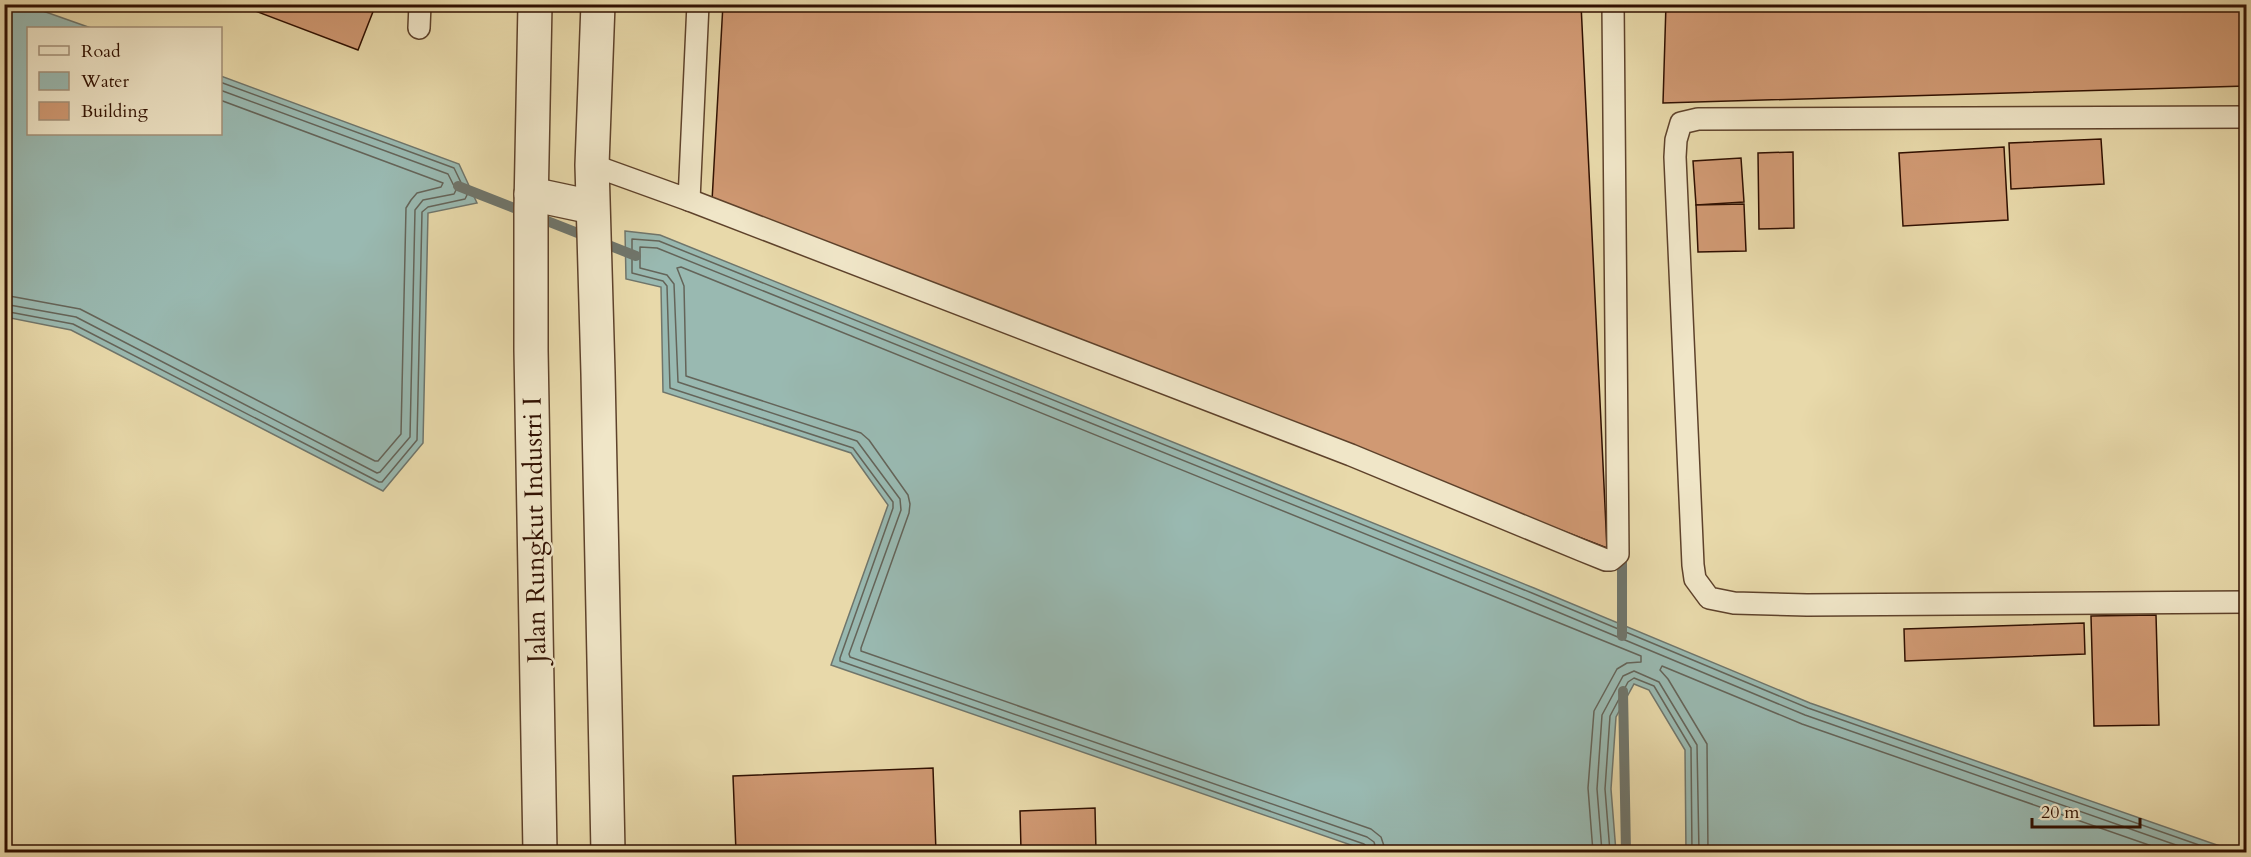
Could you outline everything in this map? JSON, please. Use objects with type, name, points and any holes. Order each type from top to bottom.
[{"type":"street","name":"Jalan Rungkut Industri I","points":[[535,4],[531,350],[540,852]]},
{"type":"street","points":[[598,4],[592,165],[608,852]]},
{"type":"street","points":[[531,201],[593,213]]},
{"type":"lane","points":[[419,28],[420,4]]},
{"type":"lane","points":[[689,200],[698,4]]},
{"type":"lane","points":[[592,165],[689,200],[1351,455],[1581,550],[1611,560],[1618,554],[1613,4]]},
{"type":"lane","points":[[2247,117],[1708,118],[1682,123],[1676,140],[1675,157],[1693,565],[1695,579],[1708,598],[1734,603],[1808,605],[2247,602]]},
{"type":"water","points":[[4,5],[26,5],[88,27],[27,27],[27,135],[222,135],[222,76],[459,164],[477,203],[428,213],[423,443],[383,491],[71,330],[5,317]]},
{"type":"water","points":[[625,231],[660,235],[1534,588],[1810,703],[2237,852],[1686,852],[1685,750],[1649,690],[1634,684],[1616,717],[1611,789],[1616,852],[1371,852],[831,665],[888,505],[851,453],[663,392],[661,287],[626,279]]},
{"type":"building","points":[[237,4],[376,4],[358,50]]},
{"type":"building","points":[[723,4],[1581,4],[1607,548],[712,201]]},
{"type":"building","points":[[1666,4],[2246,4],[2246,86],[1663,103]]},
{"type":"building","points":[[2101,139],[2104,184],[2011,189],[2009,143]]},
{"type":"building","points":[[2004,147],[2008,220],[1903,226],[1899,153]]},
{"type":"building","points":[[1793,152],[1794,228],[1759,229],[1758,153]]},
{"type":"building","points":[[1741,158],[1744,202],[1696,205],[1693,161]]},
{"type":"building","points":[[1744,204],[1746,251],[1698,252],[1696,205]]},
{"type":"building","points":[[2156,615],[2159,725],[2094,726],[2091,616]]},
{"type":"building","points":[[2084,623],[2085,654],[1905,661],[1904,629]]},
{"type":"building","points":[[933,768],[936,852],[796,852],[796,850],[736,852],[733,776]]},
{"type":"building","points":[[1095,808],[1096,852],[954,852],[1021,850],[1020,811]]},
{"type":"waterway","points":[[458,186],[636,256]]},
{"type":"waterway","points":[[1622,553],[1622,636]]},
{"type":"waterway","points":[[1623,691],[1626,852]]}]
